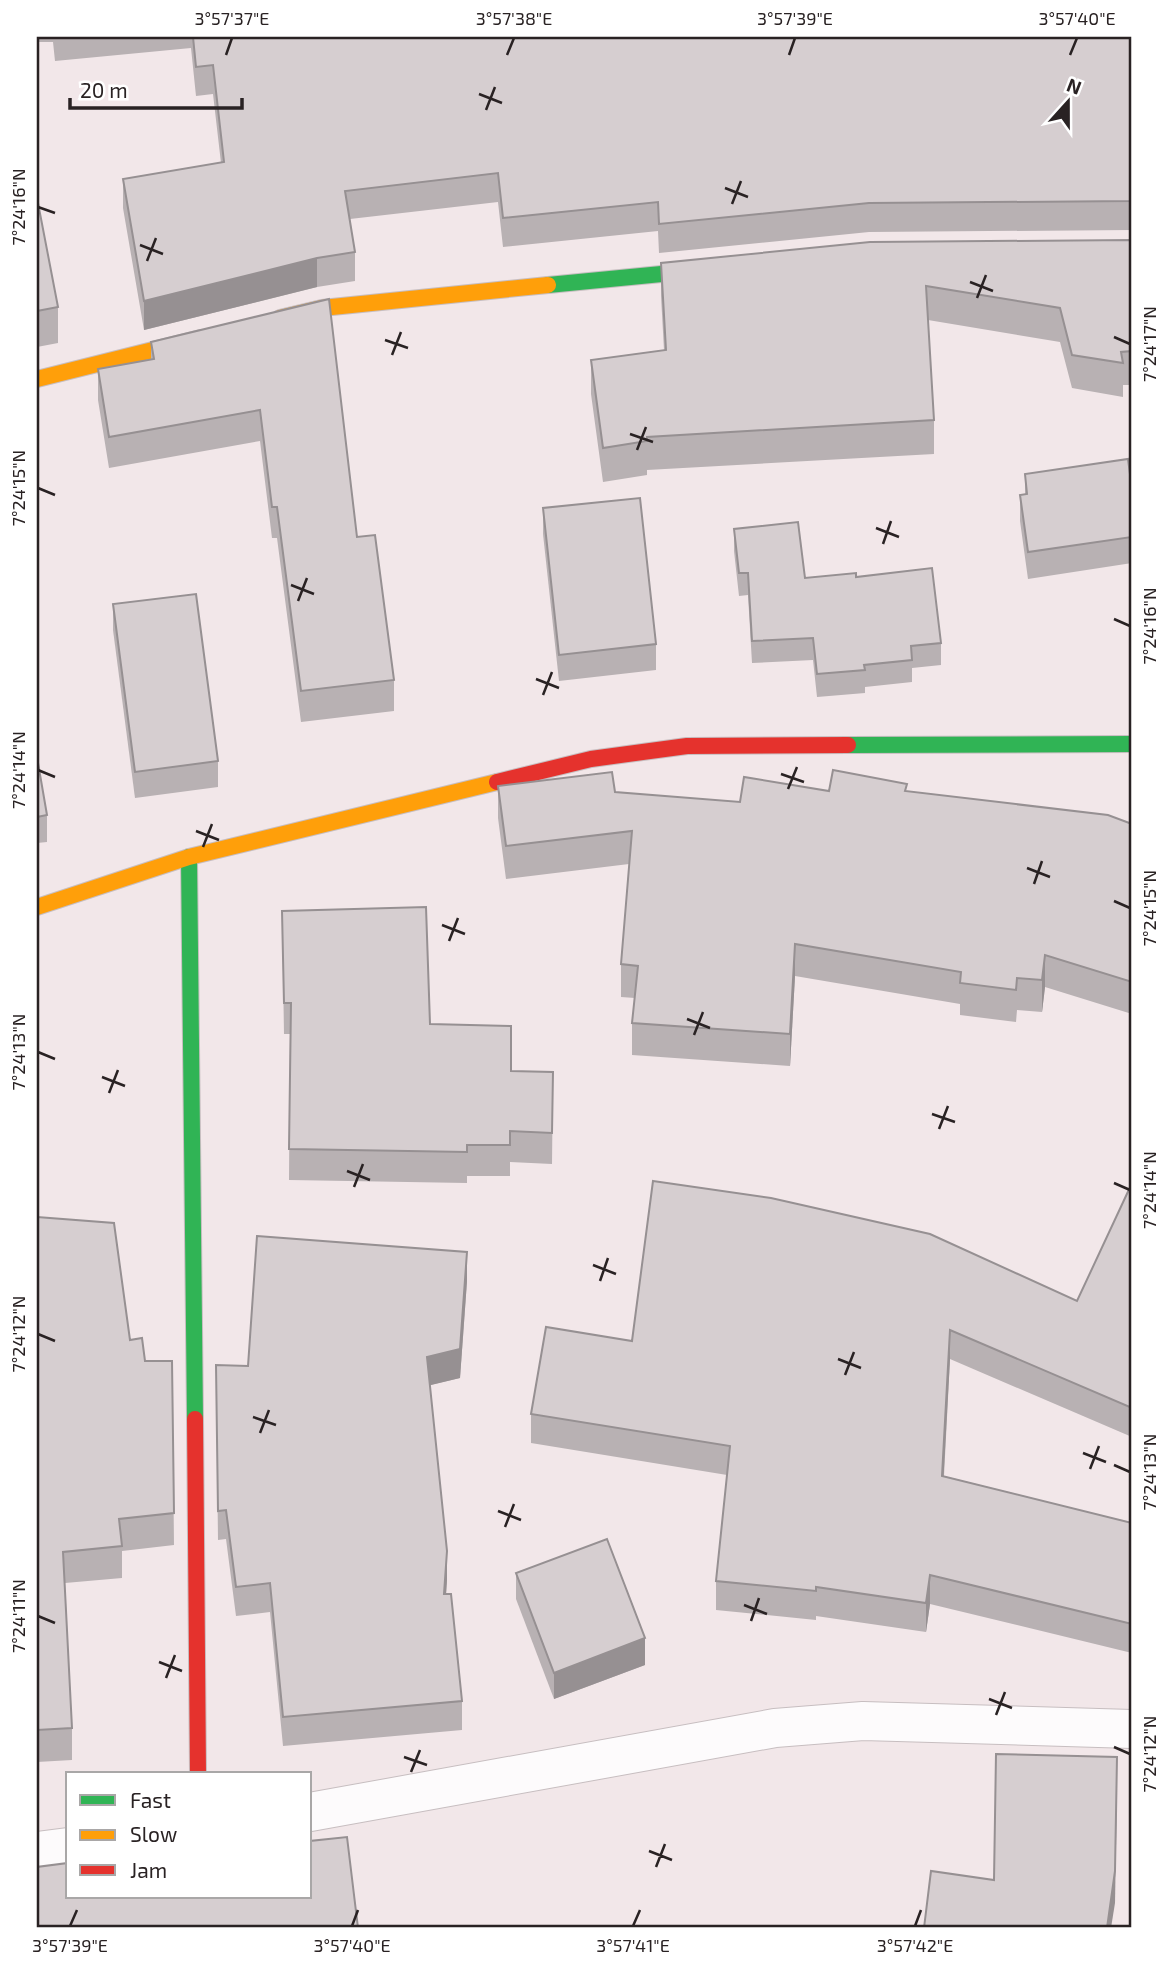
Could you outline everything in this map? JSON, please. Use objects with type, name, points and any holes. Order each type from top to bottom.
[{"type":"street","points":[[267,321],[322,307],[732,267]]},
{"type":"street","points":[[37,379],[213,335]]},
{"type":"street","points":[[37,907],[189,856],[591,759],[687,746],[1132,744]]},
{"type":"street","points":[[189,856],[198,1772]]},
{"type":"street","points":[[312,1812],[775,1728],[863,1721],[1132,1729]]},
{"type":"street","points":[[37,1851],[66,1847]]},
{"type":"building","points":[[193,37],[1132,37],[1132,201],[869,203],[659,224],[658,202],[503,218],[498,173],[345,191],[355,252],[317,258],[144,301],[123,179],[224,162],[213,65],[196,67]]},
{"type":"building","points":[[37,203],[58,307],[37,311]]},
{"type":"building","points":[[1132,240],[1132,351],[1121,352],[1123,363],[1072,355],[1060,308],[926,286],[934,420],[647,437],[647,441],[603,448],[591,360],[666,350],[661,263],[870,242]]},
{"type":"building","points":[[329,299],[357,537],[375,535],[394,680],[301,691],[277,507],[272,507],[260,410],[109,437],[98,369],[154,359],[151,342]]},
{"type":"building","points":[[1128,459],[1132,489],[1132,537],[1028,552],[1020,495],[1027,494],[1025,474]]},
{"type":"building","points":[[640,498],[656,644],[559,655],[543,508]]},
{"type":"building","points":[[798,522],[805,578],[856,573],[856,577],[932,568],[941,643],[911,646],[912,660],[864,665],[865,670],[817,674],[813,638],[752,641],[748,573],[739,573],[734,529]]},
{"type":"building","points":[[196,594],[218,761],[135,772],[113,604]]},
{"type":"building","points":[[37,757],[47,815],[37,817]]},
{"type":"building","points":[[833,770],[907,784],[905,791],[1108,815],[1132,824],[1132,982],[1045,955],[1042,980],[1017,978],[1016,990],[960,983],[961,972],[795,944],[790,1034],[632,1023],[638,966],[621,964],[632,831],[506,846],[498,786],[612,772],[615,792],[740,802],[744,777],[829,791]]},
{"type":"building","points":[[426,907],[430,1024],[511,1026],[511,1071],[553,1072],[552,1133],[510,1131],[510,1145],[467,1145],[467,1152],[289,1149],[291,1003],[284,1003],[282,911]]},
{"type":"building","points":[[653,1181],[771,1198],[930,1234],[1077,1301],[1132,1183],[1132,1408],[950,1330],[942,1476],[1132,1523],[1132,1624],[930,1575],[926,1603],[816,1587],[816,1591],[716,1581],[730,1446],[531,1414],[546,1327],[632,1341]]},
{"type":"building","points":[[37,1217],[114,1223],[130,1340],[142,1338],[145,1361],[172,1361],[174,1513],[119,1519],[122,1546],[63,1552],[72,1728],[37,1730]]},
{"type":"building","points":[[257,1236],[467,1252],[460,1349],[427,1357],[447,1551],[444,1594],[451,1594],[462,1701],[283,1717],[270,1583],[236,1587],[226,1510],[218,1511],[216,1365],[248,1366]]},
{"type":"building","points":[[607,1539],[645,1638],[554,1673],[516,1573]]},
{"type":"building","points":[[996,1754],[1117,1757],[1115,1871],[1107,1928],[924,1928],[931,1871],[994,1880]]},
{"type":"building","points":[[347,1837],[358,1928],[37,1928],[37,1867],[66,1863],[66,1898],[312,1898],[312,1841]]},
{"type":"traffic: fast","points":[[548,285],[713,269]]},
{"type":"traffic: fast","points":[[848,745],[1132,744]]},
{"type":"traffic: fast","points":[[189,857],[195,1419]]},
{"type":"traffic: slow","points":[[280,318],[322,308],[548,285]]},
{"type":"traffic: slow","points":[[37,379],[201,338]]},
{"type":"traffic: slow","points":[[37,907],[189,857],[497,782]]},
{"type":"traffic: jam","points":[[497,782],[591,759],[687,746],[848,745]]},
{"type":"traffic: jam","points":[[195,1419],[198,1772]]}]
